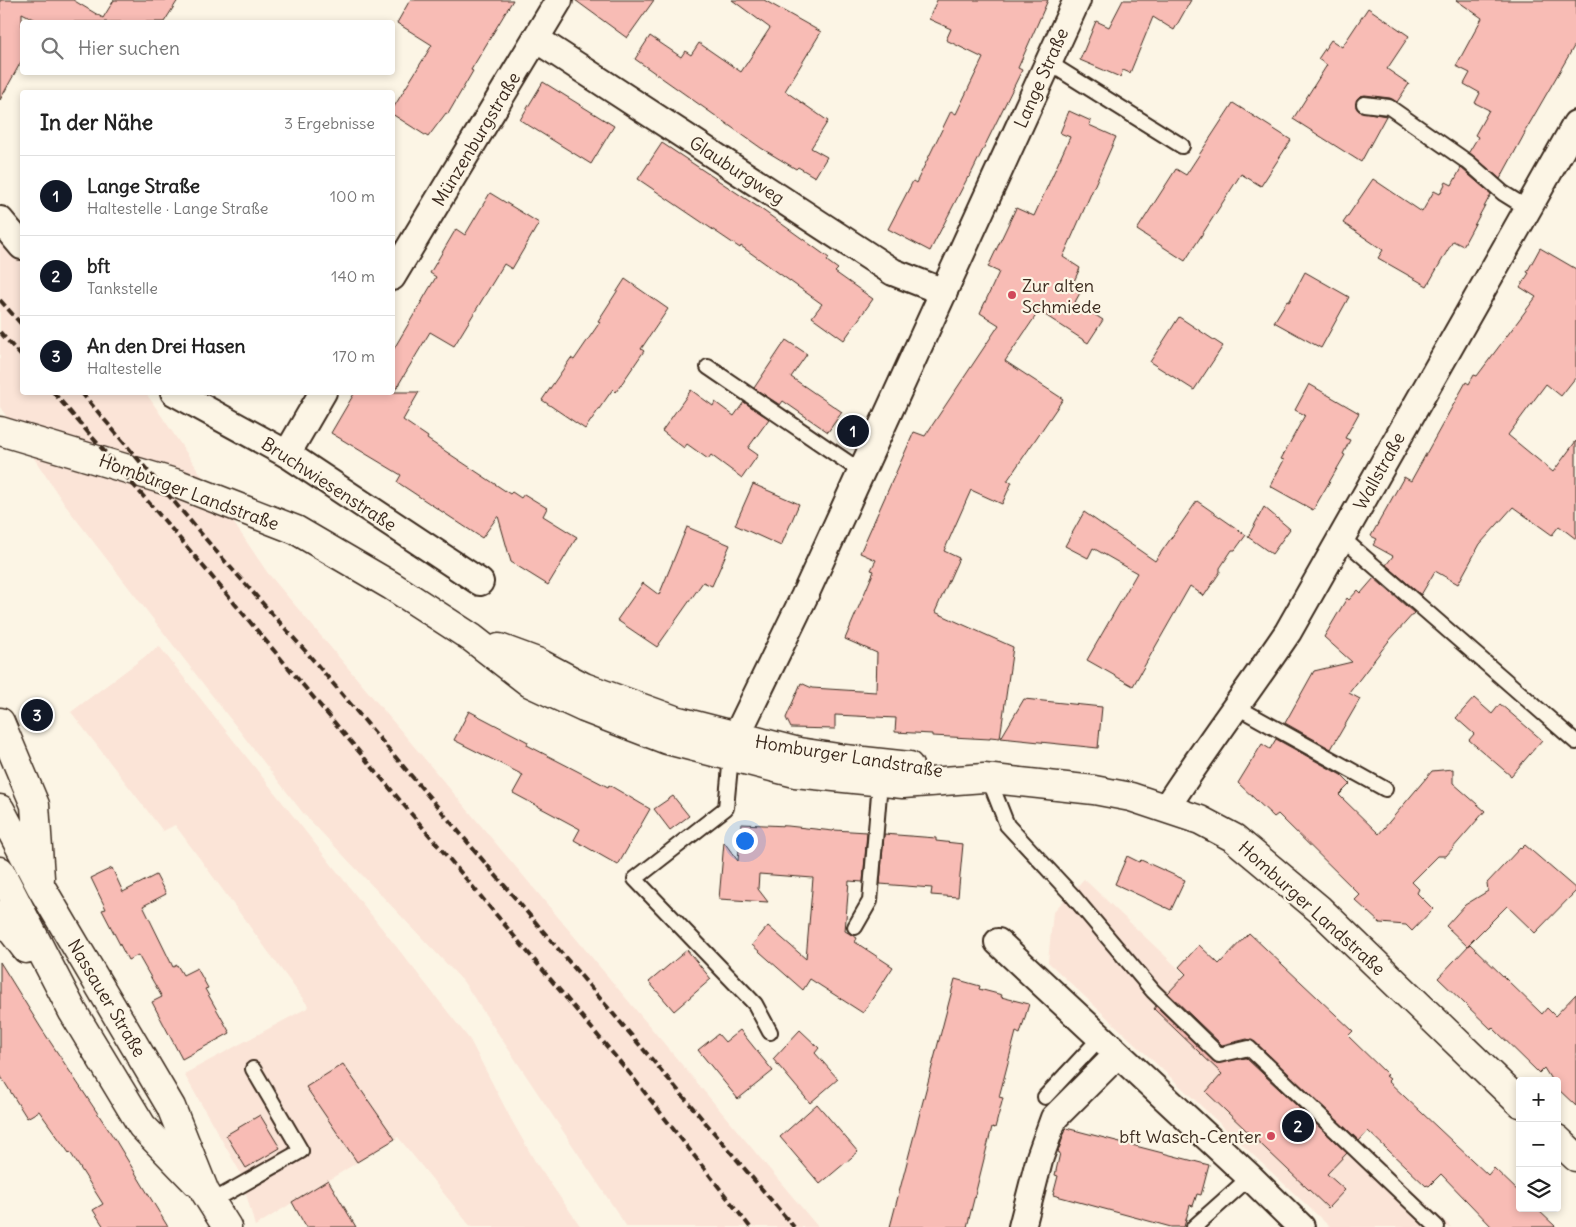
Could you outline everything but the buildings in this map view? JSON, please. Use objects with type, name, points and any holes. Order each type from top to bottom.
[{"type":"main road","name":"Homburger Landstraße","points":[[0,429],[27,439],[178,484],[296,530],[392,586],[472,638],[530,683],[584,708],[667,740],[799,752],[845,759],[908,765],[981,778],[1094,790],[1131,797],[1200,820],[1234,838],[1319,909],[1516,1099]]},
{"type":"main road","points":[[0,439],[27,439]]},
{"type":"main road","points":[[0,722],[35,805],[41,887]]},
{"type":"main road","name":"Homburger Landstraße","points":[[733,746],[795,773],[903,784],[981,778]]},
{"type":"main road","name":"Nassauer Straße","points":[[0,809],[41,887],[171,1107],[208,1197],[227,1227]]},
{"type":"main road","name":"Nassauer Straße","points":[[0,871],[73,1012],[142,1126],[208,1197]]},
{"type":"main road","points":[[0,914],[73,1012]]},
{"type":"main road","points":[[1561,1143],[1576,1157]]},
{"type":"street","name":"Münzenburgstraße","points":[[395,272],[559,0]]},
{"type":"street","name":"Lange Straße","points":[[733,746],[862,472],[1077,0]]},
{"type":"street","name":"Glauburgweg","points":[[536,39],[893,272],[944,292]]},
{"type":"street","name":"Wallstraße","points":[[1166,808],[1288,632],[1576,124]]},
{"type":"street","points":[[0,220],[20,244]]},
{"type":"street","name":"Bruchwiesenstraße","points":[[179,395],[287,454],[480,582]]},
{"type":"street","points":[[287,454],[321,395]]},
{"type":"street","points":[[998,942],[1301,1227]]},
{"type":"street","points":[[1022,1227],[1040,1157],[1054,1118],[1108,1046]]},
{"type":"lane","points":[[1049,63],[1182,146]]},
{"type":"lane","points":[[1364,104],[1388,107],[1469,163],[1503,193],[1528,208]]},
{"type":"lane","points":[[708,367],[862,472]]},
{"type":"lane","points":[[1341,538],[1576,742]]},
{"type":"lane","points":[[1237,707],[1385,789]]},
{"type":"lane","points":[[733,746],[726,808],[635,879],[755,1004],[770,1032]]},
{"type":"lane","points":[[981,778],[1007,825],[1072,895],[1153,991],[1219,1055],[1249,1048],[1437,1227]]},
{"type":"lane","points":[[855,927],[870,901],[880,782]]},
{"type":"lane","points":[[1045,1097],[1108,1046]]},
{"type":"lane","points":[[208,1197],[301,1151],[252,1069]]},
{"type":"lane","points":[[1194,1227],[1250,1177]]},
{"type":"shaded area","points":[[0,220],[20,244],[20,395],[147,395],[267,572],[818,1227],[627,1227],[463,981],[303,813],[65,505],[0,407]]},
{"type":"shaded area","points":[[159,646],[470,1040],[536,1163],[581,1227],[471,1227],[398,1137],[255,1226],[240,1172],[184,1074],[309,1007],[175,825],[163,831],[71,712]]},
{"type":"shaded area","points":[[1084,879],[1451,1227],[1330,1227],[1048,962],[1053,912]]},
{"type":"railway","points":[[0,300],[20,323]]},
{"type":"railway","points":[[0,332],[20,355]]},
{"type":"railway","points":[[56,395],[176,534],[631,1075],[750,1227]]},
{"type":"railway","points":[[84,395],[215,550],[308,654],[794,1227]]},
{"type":"place","name":"Zur alten Schmiede","points":[[1012,295]]},
{"type":"place","name":"Lange Straße","points":[[853,431]]},
{"type":"place","name":"An den Drei Hasen","points":[[37,715]]},
{"type":"place","name":"bft","points":[[1298,1126]]},
{"type":"place","name":"bft Wasch-Center","points":[[1271,1136]]}]
